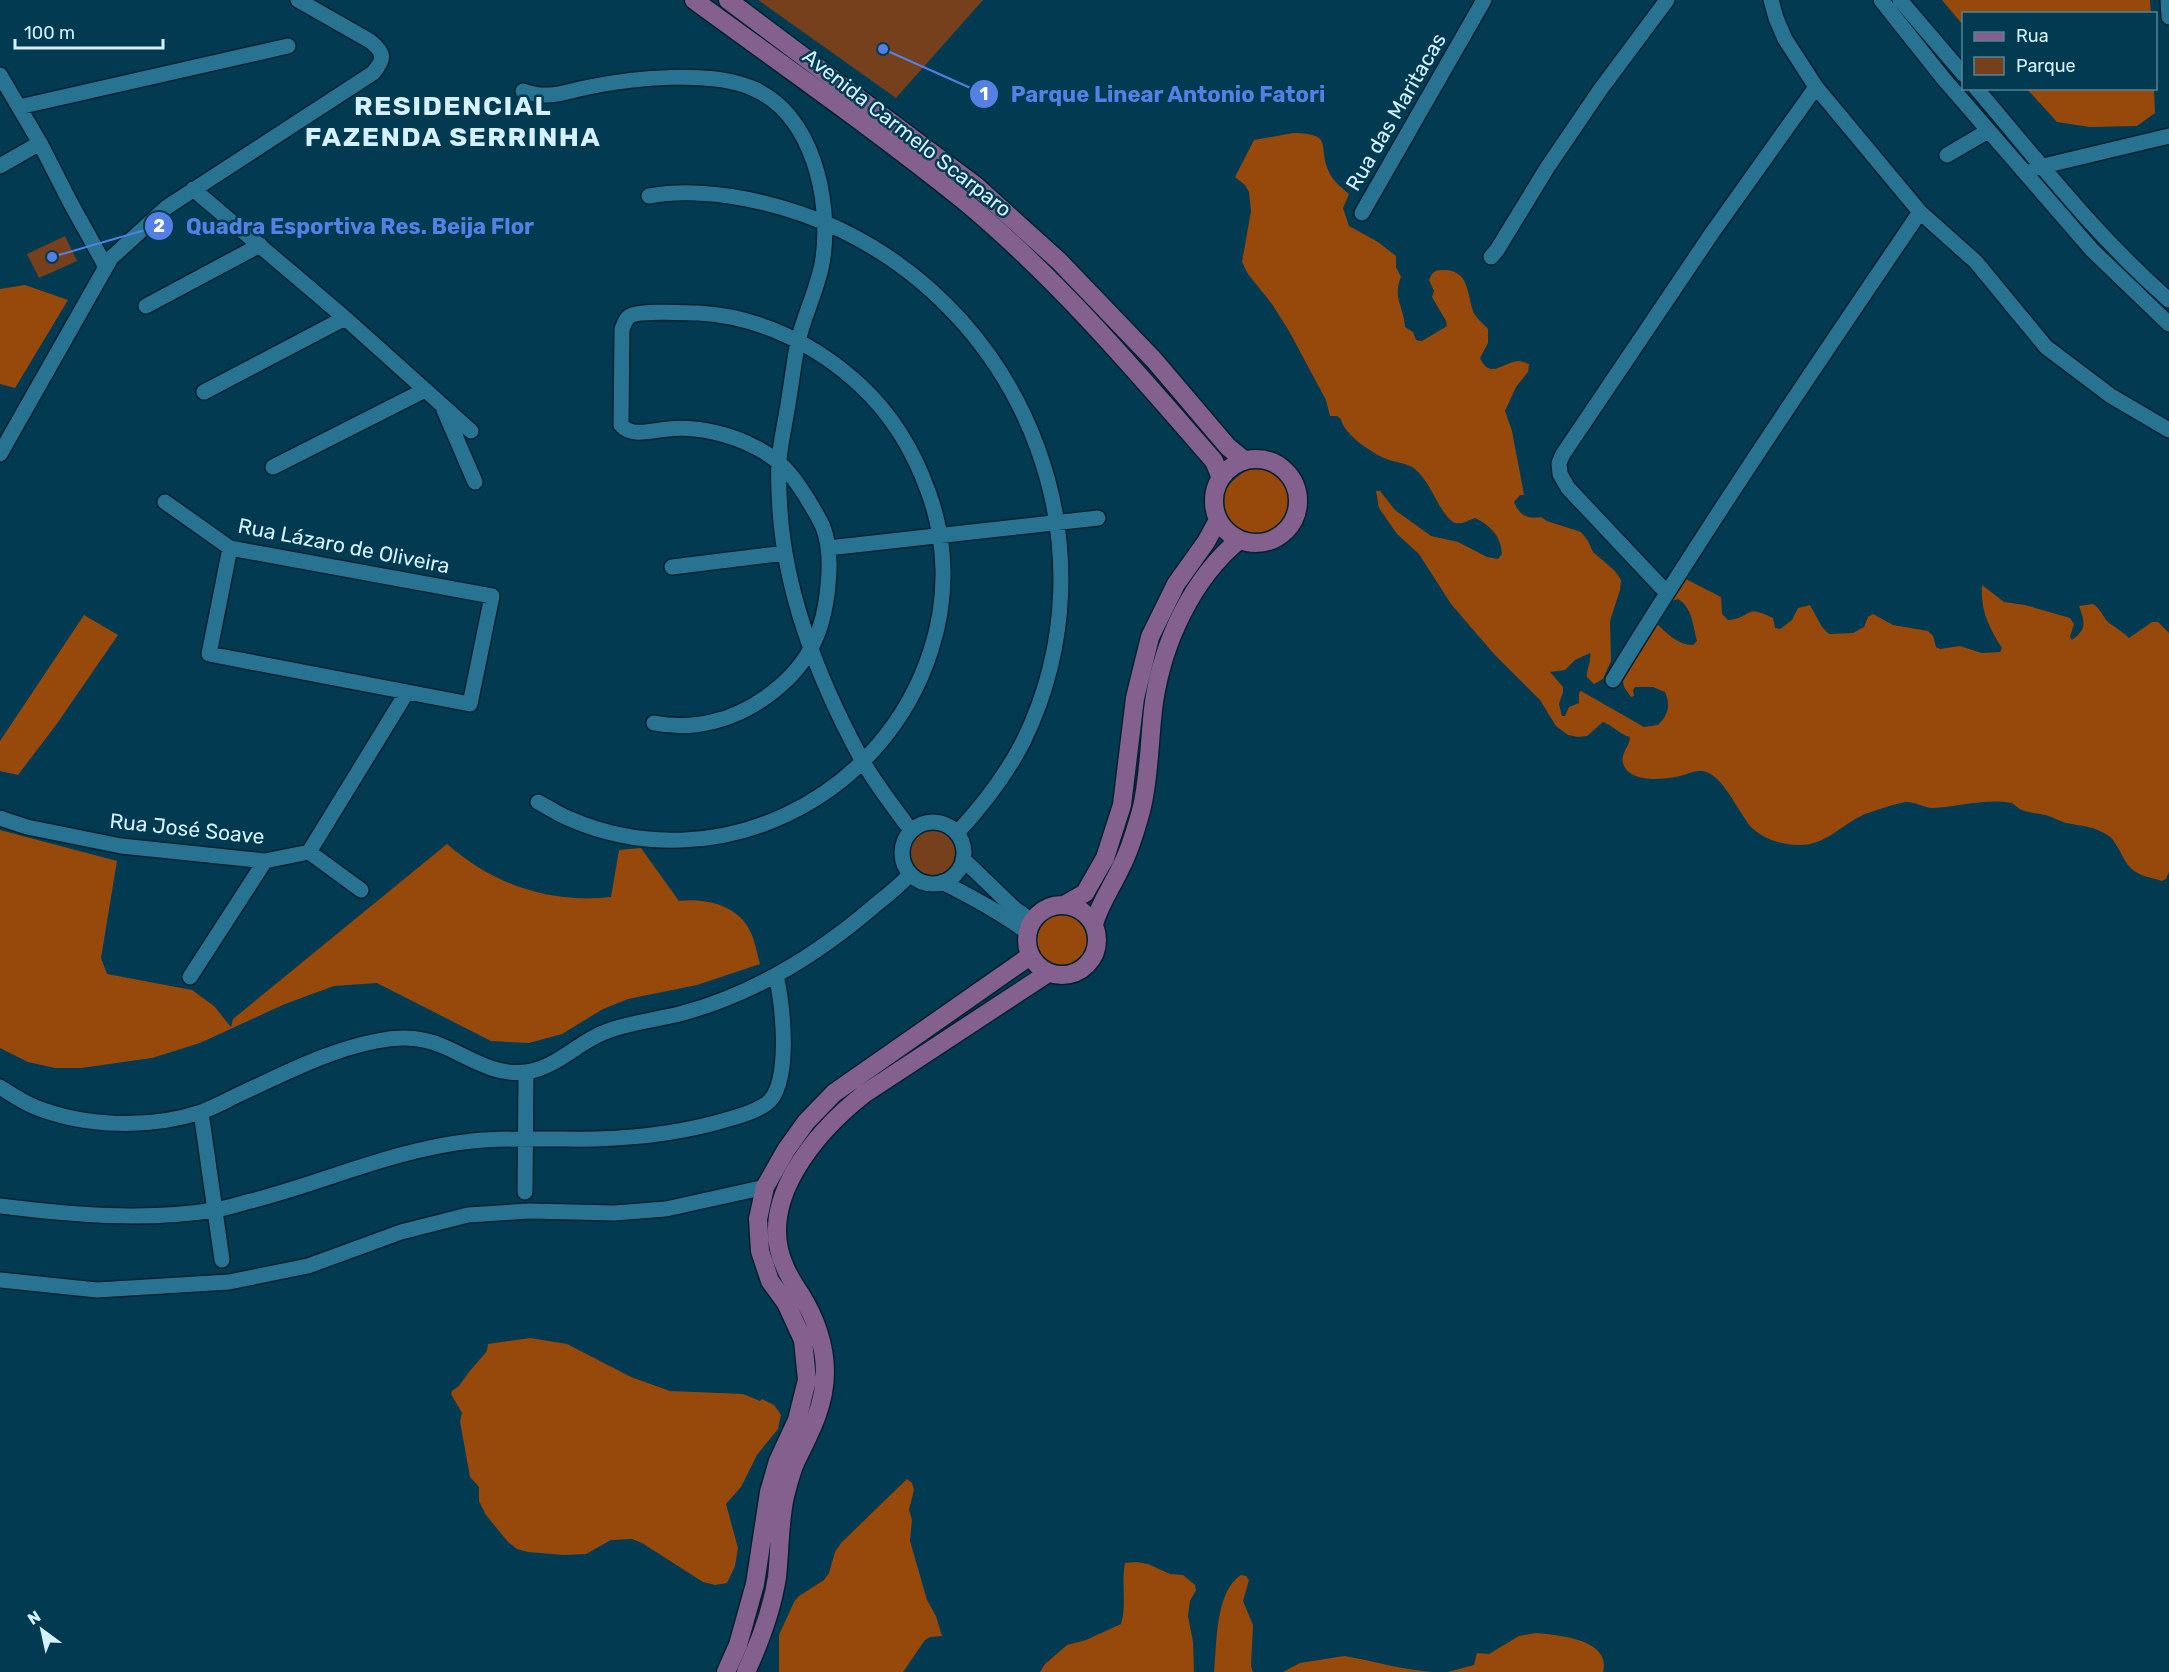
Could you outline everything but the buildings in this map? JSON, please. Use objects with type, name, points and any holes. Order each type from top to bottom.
[{"type":"main road","name":"Avenida Carmelo Scarparo","points":[[694,0],[963,201],[1045,276],[1127,360],[1214,461],[1221,478]]},
{"type":"main road","name":"Avenida Carmelo Scarparo","points":[[728,0],[976,186],[1059,261],[1154,360],[1228,447],[1244,460]]},
{"type":"main road","points":[[1259,459],[1273,462],[1286,470],[1294,482],[1298,496],[1298,511],[1292,525],[1281,535],[1268,542],[1253,544],[1239,540],[1227,532],[1218,520],[1214,506],[1215,491],[1221,478],[1231,467],[1244,460],[1259,459]]},
{"type":"main road","points":[[1218,520],[1206,542],[1176,584],[1150,637],[1135,698],[1122,805],[1105,858],[1085,893],[1064,905],[1046,909],[1030,926],[1027,944],[1030,956],[1037,966],[1048,973],[1060,976],[1072,974],[1083,969],[1091,960],[1096,948],[1097,936],[1094,924],[1098,908],[1122,866],[1141,810],[1154,701],[1168,643],[1193,594],[1220,555],[1239,540]]},
{"type":"main road","points":[[1064,905],[1081,911],[1094,924]]},
{"type":"main road","points":[[726,1672],[738,1645],[756,1584],[769,1492],[778,1461],[797,1420],[807,1380],[803,1340],[786,1303],[770,1281],[760,1251],[758,1219],[765,1187],[806,1122],[834,1093],[1030,956]]},
{"type":"main road","points":[[746,1672],[767,1623],[777,1577],[778,1534],[785,1497],[795,1463],[817,1418],[825,1375],[825,1356],[813,1316],[791,1281],[778,1249],[779,1215],[788,1187],[808,1149],[838,1115],[864,1094],[1048,973]]},
{"type":"street","points":[[0,454],[111,258],[167,207],[373,73],[380,64],[382,57],[380,48],[298,0]]},
{"type":"street","name":"Rua das Maritacas","points":[[1362,213],[1484,0]]},
{"type":"street","points":[[1491,257],[1600,90],[1667,0]]},
{"type":"street","points":[[1771,0],[1785,39],[1816,87],[1920,212],[1976,262],[2046,347],[2111,396],[2169,430]]},
{"type":"street","points":[[1881,0],[1907,21],[1962,73]]},
{"type":"street","points":[[1900,0],[1920,50],[2092,250],[2169,324]]},
{"type":"street","points":[[1907,21],[1917,0]]},
{"type":"street","points":[[2168,0],[2169,17]]},
{"type":"street","points":[[19,107],[288,46]]},
{"type":"street","points":[[0,75],[40,143],[106,267]]},
{"type":"street","points":[[523,92],[545,97],[635,80],[676,78],[738,82],[766,96],[788,116],[812,155],[820,181],[826,223],[822,260],[798,341],[779,461],[780,512],[785,553],[796,603],[835,707],[863,762],[912,830]]},
{"type":"street","points":[[1666,592],[1581,504],[1562,480],[1559,463],[1639,339],[1816,87]]},
{"type":"street","points":[[1978,90],[2066,198],[2099,234],[2169,300]]},
{"type":"street","points":[[1947,155],[1988,131]]},
{"type":"street","points":[[2024,172],[2041,165],[2169,136]]},
{"type":"street","points":[[0,166],[40,143]]},
{"type":"street","points":[[193,189],[345,318],[471,431]]},
{"type":"street","points":[[649,196],[681,193],[746,199],[826,223],[878,250],[930,288],[962,320],[990,355],[1011,388],[1030,426],[1052,498],[1060,548],[1061,593],[1052,663],[1024,740],[1006,772],[976,813],[957,833]]},
{"type":"street","points":[[1612,680],[1666,592],[1920,212]]},
{"type":"street","points":[[146,306],[260,245]]},
{"type":"street","points":[[538,802],[569,819],[602,831],[636,838],[671,840],[706,838],[741,832],[763,825],[806,806],[835,787],[863,762],[884,739],[908,706],[925,668],[936,636],[942,603],[944,570],[941,536],[934,507],[922,473],[908,445],[870,394],[824,355],[798,341],[760,326],[731,318],[664,312],[630,316],[622,329],[621,425],[625,430],[632,432],[671,428],[697,429],[727,435],[779,461],[795,479],[823,526],[830,574],[826,606],[820,631],[812,649],[783,683],[767,696],[732,716],[693,726],[673,727],[654,723]]},
{"type":"street","points":[[204,392],[345,318]]},
{"type":"street","points":[[273,467],[425,390]]},
{"type":"street","points":[[442,405],[475,482]]},
{"type":"street","name":"Rua Lázaro de Oliveira","points":[[165,502],[230,548],[492,596],[470,704],[407,692]]},
{"type":"street","points":[[828,548],[1098,518]]},
{"type":"street","points":[[230,548],[208,654],[407,692],[309,852],[361,890]]},
{"type":"street","points":[[672,567],[785,553]]},
{"type":"street","name":"Rua José Soave","points":[[0,818],[27,827],[121,846],[265,861],[309,852]]},
{"type":"street","points":[[942,882],[958,871],[963,859],[963,846],[957,833],[946,825],[939,822],[925,823],[912,830],[902,848],[903,862],[910,874],[922,881],[942,882],[1007,917],[1030,926]]},
{"type":"street","points":[[963,859],[1016,909],[1030,926]]},
{"type":"street","points":[[190,977],[265,861]]},
{"type":"street","points":[[0,1087],[34,1107],[86,1121],[138,1125],[201,1112],[342,1050],[399,1037],[422,1040],[445,1047],[491,1068],[526,1072],[558,1060],[601,1033],[619,1026],[682,1013],[718,1002],[776,976],[856,922],[910,874]]},
{"type":"street","points":[[0,1206],[127,1216],[216,1210],[321,1181],[396,1155],[472,1141],[638,1136],[699,1127],[737,1117],[767,1103],[779,1084],[783,1024],[776,976]]},
{"type":"street","points":[[525,1192],[526,1072]]},
{"type":"street","points":[[201,1112],[222,1260]]},
{"type":"street","points":[[0,1280],[97,1290],[229,1282],[308,1266],[401,1232],[468,1215],[530,1211],[614,1213],[666,1209],[765,1187]]},
{"type":"green space","points":[[758,0],[983,0],[896,98]]},
{"type":"green space","points":[[65,236],[77,261],[39,278],[27,254]]},
{"type":"green space","points":[[928,829],[938,829],[950,836],[957,848],[957,858],[950,870],[938,877],[928,877],[913,866],[909,858],[909,848],[920,833]]},
{"type":"shaded area","points":[[1942,0],[2150,0],[2151,12],[1962,12],[1962,24]]},
{"type":"shaded area","points":[[2028,90],[2154,90],[2155,113],[2137,126],[2090,127],[2057,122]]},
{"type":"shaded area","points":[[1293,133],[1315,136],[1320,139],[1331,175],[1349,194],[1343,208],[1349,226],[1378,242],[1396,256],[1396,267],[1401,277],[1398,297],[1405,327],[1413,332],[1416,340],[1422,341],[1447,326],[1432,297],[1434,291],[1429,280],[1435,271],[1452,271],[1463,279],[1475,315],[1488,329],[1488,343],[1480,358],[1484,365],[1493,369],[1520,361],[1529,364],[1528,372],[1516,387],[1505,411],[1512,431],[1524,495],[1520,495],[1514,502],[1524,516],[1541,517],[1581,532],[1593,552],[1615,571],[1621,580],[1610,621],[1611,661],[1603,679],[1594,684],[1587,677],[1590,653],[1575,660],[1565,670],[1550,672],[1563,687],[1559,704],[1562,716],[1565,716],[1569,707],[1579,703],[1581,691],[1644,727],[1658,725],[1666,714],[1668,706],[1665,692],[1653,687],[1635,687],[1634,696],[1631,697],[1624,687],[1621,670],[1648,625],[1658,625],[1674,638],[1688,645],[1693,645],[1697,641],[1691,617],[1683,602],[1678,599],[1665,603],[1680,576],[1721,597],[1722,614],[1728,620],[1757,612],[1773,618],[1775,628],[1780,629],[1792,620],[1798,608],[1810,605],[1822,627],[1829,634],[1853,633],[1864,627],[1868,617],[1873,614],[1893,625],[1928,631],[1933,636],[1936,647],[1940,649],[1960,646],[1982,653],[2000,652],[2002,648],[1986,618],[1982,603],[1982,585],[2004,602],[2025,605],[2070,618],[2074,624],[2070,637],[2072,640],[2083,625],[2079,606],[2093,604],[2109,623],[2129,638],[2152,622],[2158,622],[2169,633],[2169,872],[2166,879],[2162,881],[2145,876],[2132,869],[2113,840],[2098,830],[2066,823],[2002,802],[1933,808],[1903,802],[1863,815],[1825,839],[1816,842],[1798,845],[1780,843],[1752,828],[1730,795],[1710,773],[1699,771],[1661,779],[1638,777],[1626,769],[1622,760],[1630,737],[1603,722],[1587,736],[1578,737],[1568,735],[1556,726],[1540,700],[1494,654],[1451,604],[1419,554],[1397,534],[1379,508],[1376,491],[1380,491],[1395,510],[1431,536],[1458,542],[1487,557],[1498,559],[1502,554],[1497,537],[1486,524],[1475,518],[1461,523],[1453,522],[1415,469],[1388,460],[1372,451],[1352,436],[1341,419],[1337,416],[1330,416],[1326,400],[1289,331],[1242,262],[1251,211],[1249,192],[1245,185],[1235,177],[1254,140]]},
{"type":"shaded area","points":[[25,285],[68,300],[15,388],[0,384],[0,289]]},
{"type":"shaded area","points":[[1251,469],[1272,472],[1284,482],[1289,495],[1287,509],[1280,522],[1269,531],[1254,534],[1237,528],[1228,520],[1223,512],[1222,504],[1223,495],[1228,487],[1234,480]]},
{"type":"shaded area","points":[[84,615],[118,635],[56,725],[18,775],[0,771],[0,741]]},
{"type":"shaded area","points":[[0,830],[117,861],[101,958],[107,974],[192,990],[214,1006],[231,1027],[233,1019],[447,844],[484,871],[503,881],[545,894],[588,898],[611,897],[619,850],[641,848],[679,901],[710,902],[738,915],[750,931],[760,964],[697,985],[628,999],[603,1009],[562,1034],[529,1043],[491,1041],[377,983],[334,986],[285,1004],[200,1043],[152,1058],[81,1068],[55,1068],[28,1062],[0,1048]]},
{"type":"shaded area","points":[[1057,914],[1067,914],[1077,918],[1085,926],[1089,941],[1085,956],[1077,964],[1067,968],[1057,968],[1047,964],[1039,956],[1035,946],[1035,936],[1039,926],[1047,918]]},
{"type":"shaded area","points":[[530,1338],[567,1344],[631,1377],[670,1391],[743,1394],[774,1405],[781,1415],[778,1429],[757,1455],[741,1487],[726,1504],[738,1548],[735,1566],[727,1583],[715,1585],[703,1582],[632,1539],[611,1540],[586,1554],[564,1555],[517,1549],[508,1542],[486,1515],[479,1501],[479,1487],[470,1477],[460,1421],[462,1413],[451,1394],[487,1351],[488,1344]]},
{"type":"shaded area","points":[[907,1479],[912,1483],[914,1490],[909,1510],[912,1520],[910,1541],[927,1600],[936,1616],[942,1636],[925,1640],[903,1672],[779,1672],[779,1635],[794,1602],[799,1596],[824,1580],[841,1543]]},
{"type":"shaded area","points":[[1125,1563],[1148,1564],[1170,1574],[1183,1575],[1195,1585],[1196,1590],[1190,1601],[1188,1616],[1193,1642],[1194,1672],[1040,1672],[1045,1664],[1067,1645],[1086,1640],[1121,1624],[1124,1609]]},
{"type":"shaded area","points":[[1241,1575],[1246,1576],[1249,1580],[1243,1601],[1253,1625],[1251,1666],[1253,1672],[1214,1672],[1222,1606],[1232,1583]]},
{"type":"shaded area","points":[[1536,1633],[1557,1635],[1591,1646],[1599,1652],[1604,1661],[1603,1672],[1448,1672],[1474,1665],[1477,1653],[1489,1654],[1519,1636]]},
{"type":"shaded area","points":[[1344,1656],[1433,1672],[1283,1672],[1300,1663]]},
{"type":"place","name":"Parque Linear Antonio Fatori","points":[[883,49]]},
{"type":"place","name":"Quadra Esportiva Res. Beija Flor","points":[[52,257]]},
{"type":"district","name":"RESIDENCIAL FAZENDA SERRINHA","points":[[453,122]]}]
